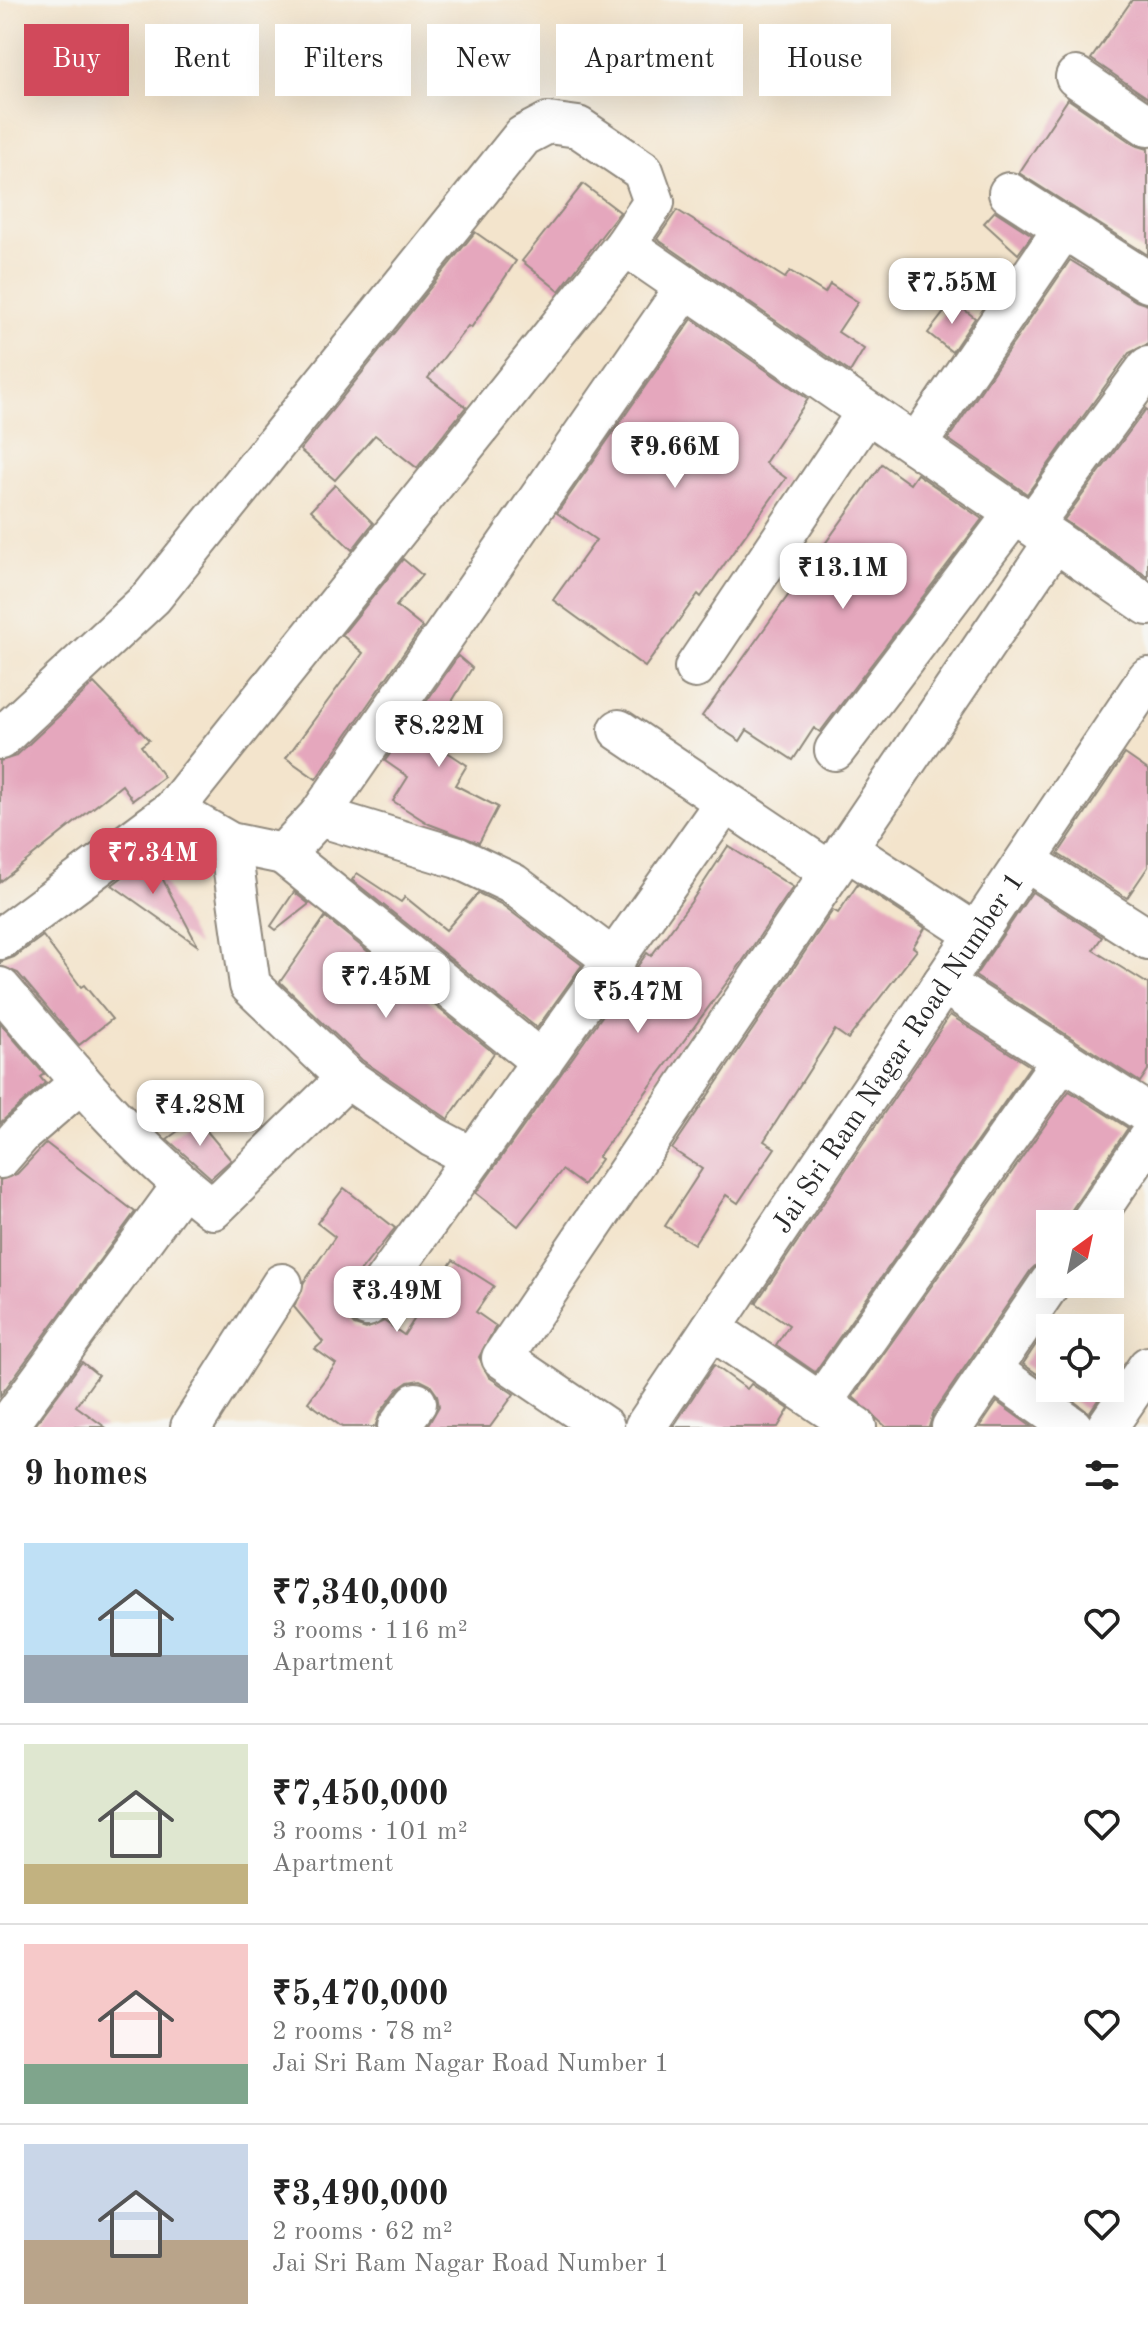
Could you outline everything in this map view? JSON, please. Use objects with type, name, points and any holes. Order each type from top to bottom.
[{"type":"street","points":[[1076,77],[1148,126]]},
{"type":"street","points":[[0,739],[152,597],[523,136],[548,123],[578,127],[643,171],[654,202],[625,245],[173,810],[0,939]]},
{"type":"street","points":[[1009,193],[1148,282]]},
{"type":"street","points":[[916,445],[1064,228]]},
{"type":"street","points":[[625,245],[1148,605]]},
{"type":"street","points":[[283,854],[319,816],[686,287]]},
{"type":"street","points":[[604,1427],[502,1358],[838,860],[1034,527],[1148,367]]},
{"type":"street","points":[[695,668],[867,412]]},
{"type":"street","points":[[835,750],[1034,527]]},
{"type":"street","name":"Jai Sri Ram Nagar Road Number 1","points":[[645,1427],[1148,678]]},
{"type":"street","points":[[619,730],[724,804],[838,860],[976,934]]},
{"type":"street","points":[[367,1306],[724,804]]},
{"type":"street","points":[[173,810],[230,843],[283,854],[542,1062]]},
{"type":"street","points":[[319,816],[458,858],[513,884],[615,961]]},
{"type":"street","points":[[230,843],[250,985],[347,1078],[433,1137],[473,1158]]},
{"type":"street","points":[[1026,861],[1146,933]]},
{"type":"street","points":[[943,983],[1148,1114]]},
{"type":"street","points":[[0,988],[81,1082],[182,1186],[213,1209],[347,1078]]},
{"type":"street","points":[[821,1403],[1062,1060]]},
{"type":"street","points":[[7,1134],[81,1082]]},
{"type":"street","points":[[1100,1210],[1148,1139]]},
{"type":"street","points":[[0,1422],[6,1427],[182,1186]]},
{"type":"street","points":[[191,1427],[282,1284]]},
{"type":"street","points":[[952,1427],[1040,1298]]},
{"type":"street","points":[[711,1329],[856,1427]]},
{"type":"street","points":[[1107,1427],[1148,1367]]},
{"type":"street","points":[[991,1370],[1072,1427]]},
{"type":"building","points":[[1132,0],[1148,0],[1148,98],[1091,59]]},
{"type":"building","points":[[1068,99],[1135,145],[1148,149],[1148,255],[1019,173]]},
{"type":"building","points":[[583,184],[620,212],[559,291],[522,261]]},
{"type":"building","points":[[677,210],[785,278],[790,271],[825,293],[830,284],[858,302],[838,332],[864,349],[850,372],[657,239]]},
{"type":"building","points":[[995,211],[1032,235],[1018,254],[984,223]]},
{"type":"building","points":[[475,232],[516,261],[471,328],[468,326],[428,378],[466,407],[417,468],[375,435],[335,480],[300,450]]},
{"type":"building","points":[[1070,260],[1136,301],[1148,305],[1148,344],[1129,353],[1027,494],[948,439]]},
{"type":"building","points":[[953,301],[975,318],[952,352],[928,333]]},
{"type":"building","points":[[692,319],[808,399],[765,463],[786,478],[701,597],[698,594],[645,667],[553,600],[596,540],[557,513]]},
{"type":"building","points":[[1146,409],[1148,411],[1148,577],[1064,520]]},
{"type":"building","points":[[882,464],[910,484],[917,474],[982,519],[820,732],[814,728],[793,760],[747,730],[740,741],[702,716]]},
{"type":"building","points":[[335,485],[373,523],[352,550],[311,510]]},
{"type":"building","points":[[403,559],[422,575],[396,606],[422,627],[316,779],[286,758],[363,653],[342,635]]},
{"type":"building","points":[[458,656],[472,668],[429,740],[467,765],[455,785],[498,807],[479,843],[429,824],[393,801],[408,777],[385,761]]},
{"type":"building","points":[[94,683],[149,740],[141,746],[164,777],[133,800],[122,785],[0,882],[0,761],[16,756]]},
{"type":"building","points":[[1125,754],[1148,770],[1148,867],[1127,898],[1058,854]]},
{"type":"building","points":[[728,846],[793,887],[742,962],[598,1157],[601,1159],[583,1185],[562,1170],[518,1226],[476,1193],[647,953],[651,956],[691,902]]},
{"type":"building","points":[[150,856],[160,874],[198,946],[112,885]]},
{"type":"building","points":[[357,873],[401,902],[405,897],[446,930],[478,893],[501,904],[582,965],[537,1028],[352,880]]},
{"type":"building","points":[[858,884],[925,928],[913,947],[917,950],[848,1039],[835,1030],[764,1141],[775,1148],[738,1203],[726,1195],[694,1244],[665,1226],[702,1169],[672,1149],[833,910],[838,913]]},
{"type":"building","points":[[294,892],[309,904],[276,930],[271,926]]},
{"type":"building","points":[[1032,892],[1102,937],[1093,950],[1148,984],[1148,1070],[1140,1082],[975,976]]},
{"type":"building","points":[[325,917],[494,1053],[448,1119],[362,1060],[280,982]]},
{"type":"building","points":[[43,936],[81,987],[84,985],[112,1019],[79,1045],[18,973],[0,966],[0,962],[14,957]]},
{"type":"building","points":[[950,1015],[1030,1066],[815,1372],[776,1345],[789,1325],[756,1303]]},
{"type":"building","points":[[0,1023],[44,1074],[40,1077],[45,1083],[0,1123]]},
{"type":"building","points":[[1069,1091],[1128,1128],[1072,1210],[1036,1210],[1036,1265],[933,1414],[929,1427],[886,1427],[853,1397]]},
{"type":"building","points":[[196,1118],[231,1160],[211,1178],[167,1139]]},
{"type":"building","points":[[46,1143],[135,1212],[0,1396],[0,1180],[17,1174]]},
{"type":"building","points":[[344,1188],[395,1228],[343,1293],[347,1296],[346,1315],[354,1325],[366,1329],[384,1321],[404,1335],[453,1260],[494,1286],[476,1312],[496,1326],[479,1357],[489,1377],[514,1394],[490,1427],[427,1427],[439,1406],[437,1395],[430,1385],[420,1380],[408,1382],[398,1389],[380,1413],[375,1427],[342,1427],[308,1402],[336,1364],[315,1349],[323,1342],[294,1307],[304,1282],[335,1237],[317,1223]]},
{"type":"building","points":[[1036,1344],[1036,1373],[1023,1364]]},
{"type":"building","points":[[82,1362],[98,1375],[76,1406],[105,1427],[34,1427]]},
{"type":"building","points":[[714,1365],[747,1389],[751,1384],[789,1409],[778,1427],[673,1427]]},
{"type":"building","points":[[997,1402],[1032,1427],[980,1427]]},
{"type":"building","points":[[1075,1402],[1096,1402],[1089,1413]]}]
